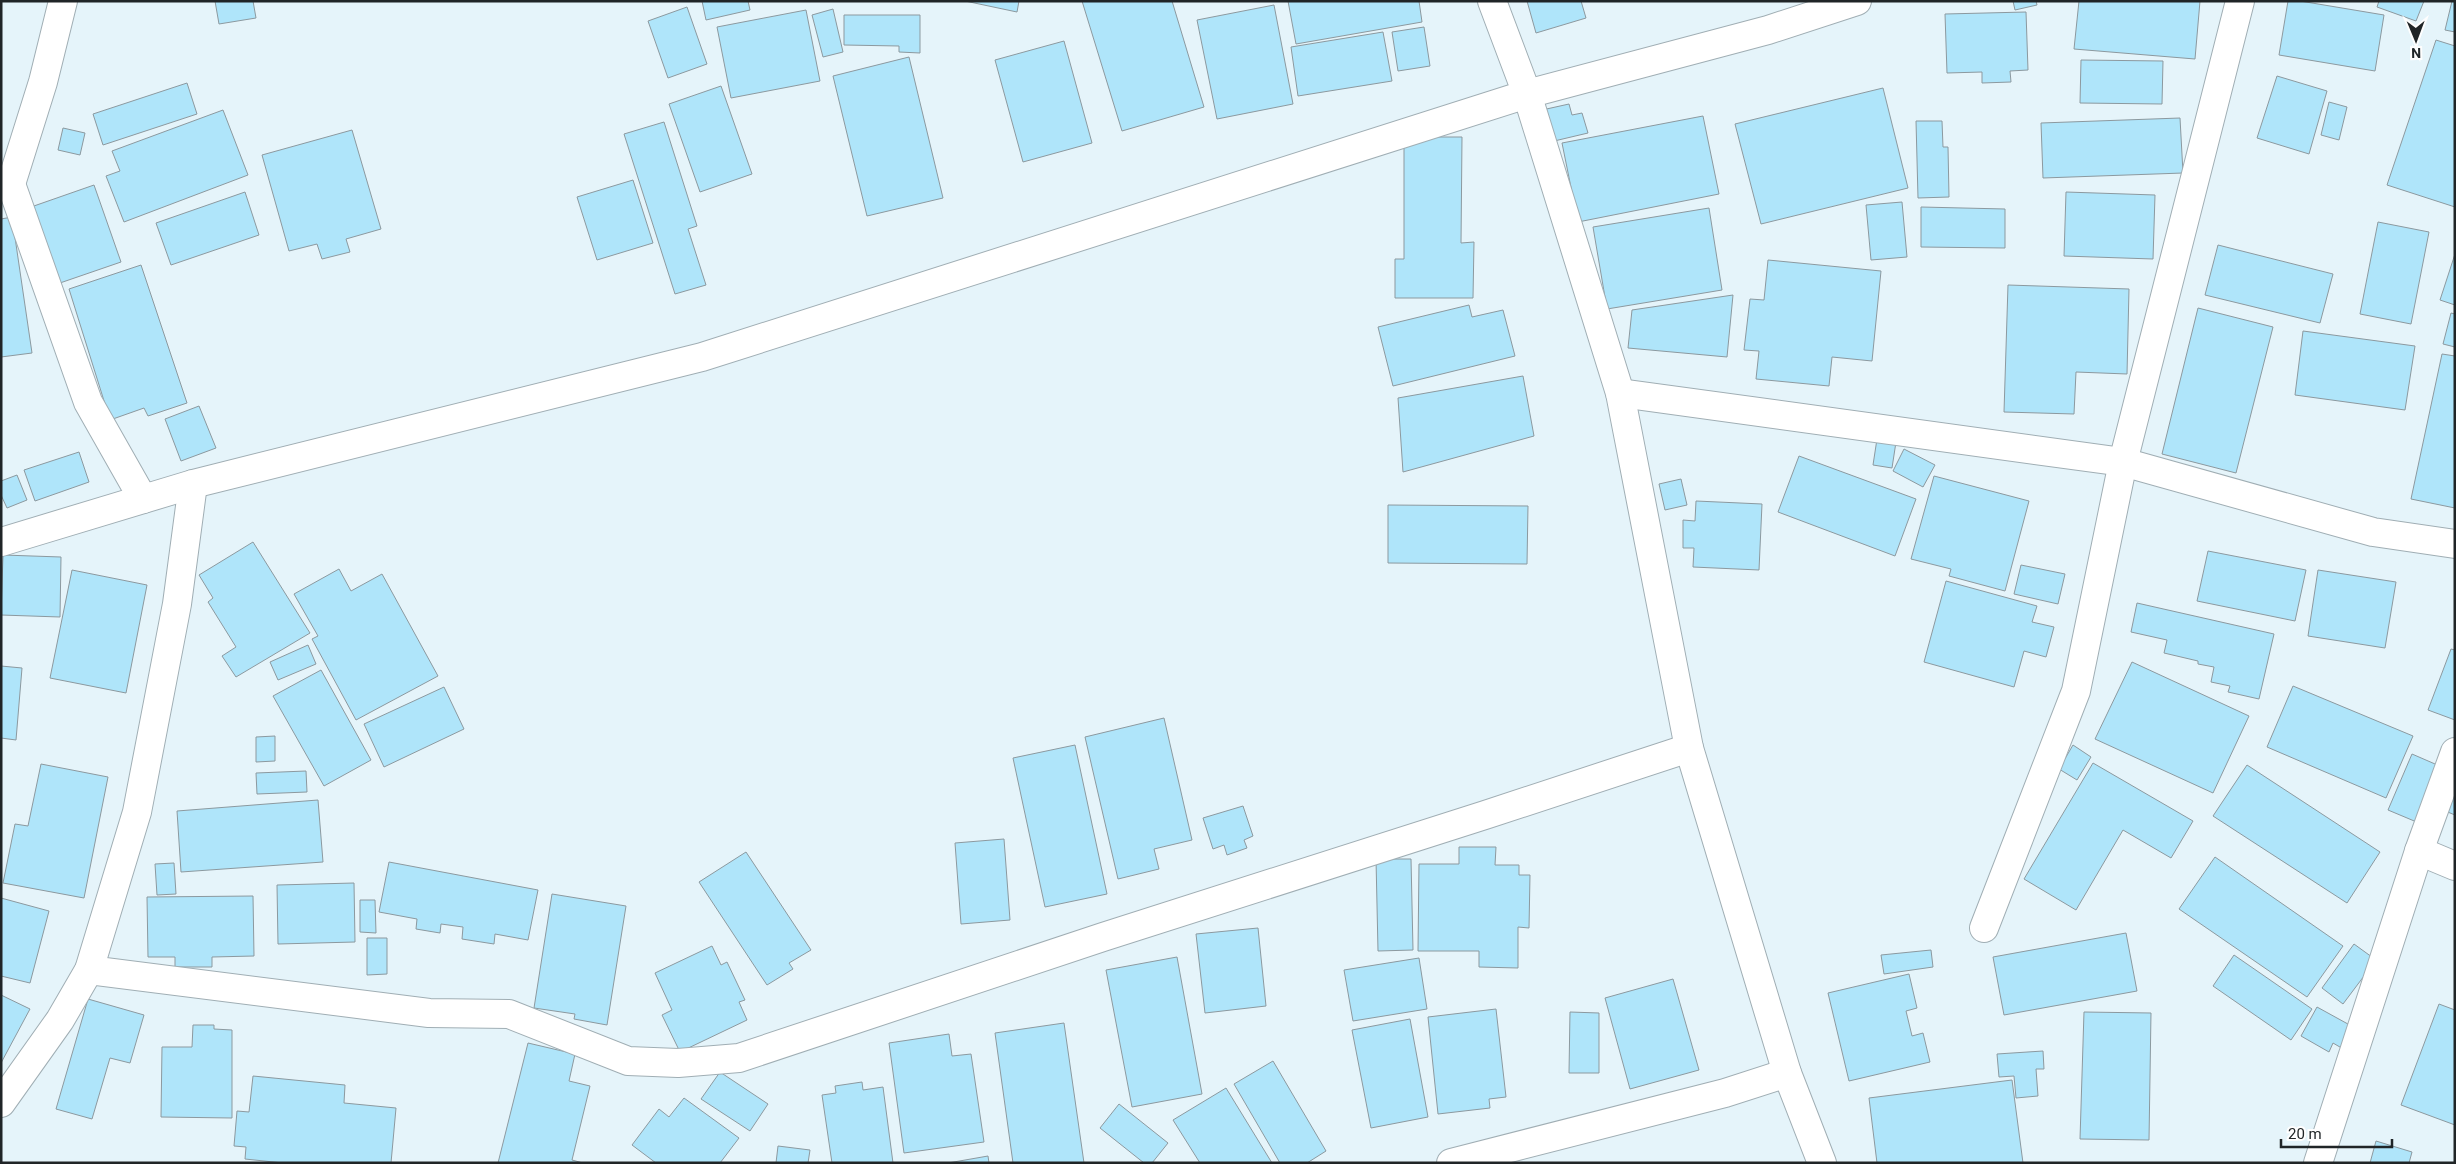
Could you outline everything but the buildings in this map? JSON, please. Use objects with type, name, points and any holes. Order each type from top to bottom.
[{"type":"street","points":[[63,1],[44,82],[6,184],[88,402],[143,499]]},
{"type":"street","points":[[1492,1],[1527,94],[1620,393],[1689,748],[1787,1073],[1822,1163]]},
{"type":"street","points":[[1,542],[193,484],[702,357],[1527,94],[1768,30],[1857,1]]},
{"type":"street","points":[[1984,928],[2076,691],[2123,462],[2240,1]]},
{"type":"street","points":[[1620,393],[2123,462],[2373,532],[2455,544]]},
{"type":"street","points":[[1,1103],[60,1020],[89,970],[137,812],[177,604],[193,484]]},
{"type":"street","points":[[89,970],[429,1013],[509,1014],[628,1061],[678,1063],[739,1058],[1103,936],[1689,748]]},
{"type":"street","points":[[2318,1163],[2419,851],[2455,752]]},
{"type":"street","points":[[2419,851],[2455,866]]},
{"type":"street","points":[[1451,1163],[1725,1093],[1787,1073]]}]
